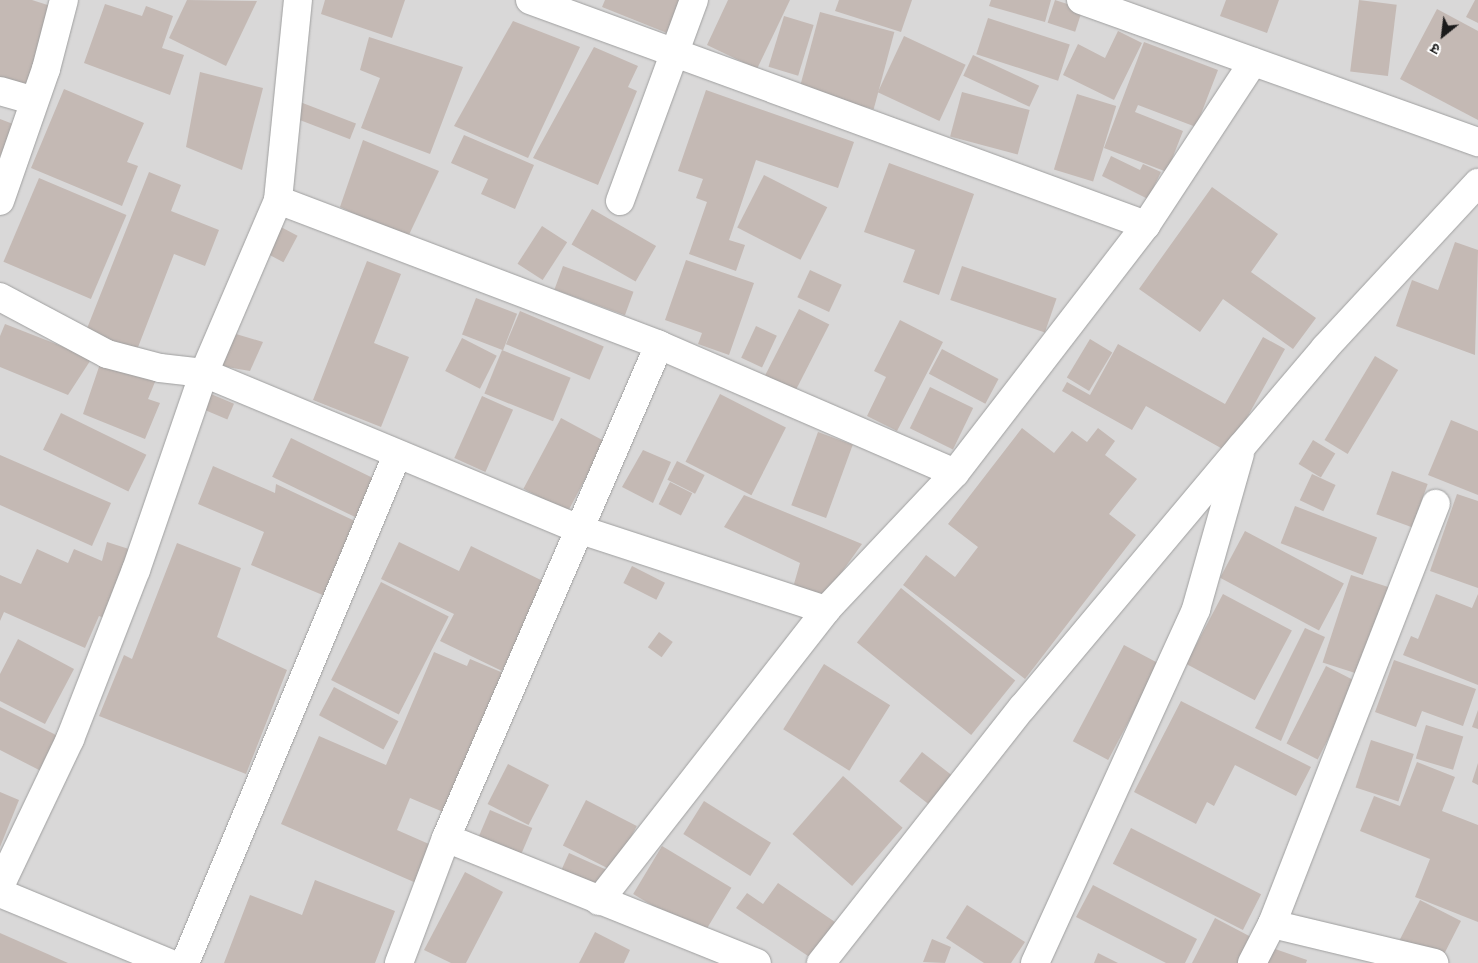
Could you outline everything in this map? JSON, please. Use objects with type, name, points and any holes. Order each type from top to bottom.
[{"type":"street","points":[[0,201],[34,102],[64,0]]},
{"type":"street","points":[[0,886],[70,739],[136,570],[204,373],[278,200],[298,0]]},
{"type":"street","points":[[530,0],[675,50],[1146,225]]},
{"type":"street","points":[[620,202],[694,0]]},
{"type":"street","points":[[1080,0],[1478,142]]},
{"type":"street","points":[[598,902],[826,610],[955,473],[1146,225],[1253,62]]},
{"type":"street","points":[[0,91],[34,102]]},
{"type":"street","points":[[820,963],[1022,708],[1242,446],[1325,348],[1478,184]]},
{"type":"street","points":[[278,200],[659,345],[955,473]]},
{"type":"street","points":[[0,297],[107,354],[160,368],[204,373],[578,529],[826,610]]},
{"type":"street","points":[[399,963],[446,838],[659,345]]},
{"type":"street","points":[[1035,963],[1196,609],[1242,446]]},
{"type":"street","points":[[185,963],[398,455]]},
{"type":"street","points":[[1252,963],[1272,924],[1436,504]]},
{"type":"street","points":[[446,838],[598,902],[757,963]]},
{"type":"street","points":[[0,893],[169,963]]},
{"type":"street","points":[[1272,924],[1434,963]]},
{"type":"shaded area","points":[[0,0],[1478,0],[1478,963],[0,963]]},
{"type":"building","points":[[0,0],[32,0],[57,8],[33,88],[0,78]]},
{"type":"building","points":[[187,0],[257,1],[226,66],[169,38]]},
{"type":"building","points":[[325,0],[405,0],[392,38],[321,14]]},
{"type":"building","points":[[605,0],[686,0],[672,35],[602,7]]},
{"type":"building","points":[[728,0],[790,0],[757,69],[707,45]]},
{"type":"building","points":[[839,0],[912,0],[901,32],[835,11]]},
{"type":"building","points":[[991,0],[1051,0],[1045,22],[989,6]]},
{"type":"building","points":[[1055,0],[1083,9],[1075,32],[1048,23]]},
{"type":"building","points":[[1226,0],[1279,0],[1267,33],[1220,16]]},
{"type":"building","points":[[1359,0],[1397,5],[1388,76],[1350,71]]},
{"type":"building","points":[[1475,0],[1478,0],[1478,23],[1466,17]]},
{"type":"building","points":[[105,4],[142,16],[146,6],[173,16],[162,48],[184,55],[170,95],[84,63]]},
{"type":"building","points":[[1437,9],[1478,31],[1478,120],[1400,79]]},
{"type":"building","points":[[820,12],[894,32],[874,109],[799,89]]},
{"type":"building","points":[[784,16],[814,25],[798,76],[769,67]]},
{"type":"building","points":[[988,18],[1070,45],[1058,81],[976,54]]},
{"type":"building","points":[[513,21],[580,47],[528,158],[454,126]]},
{"type":"building","points":[[1118,31],[1142,43],[1114,100],[1063,75],[1078,44],[1105,58]]},
{"type":"building","points":[[904,36],[966,65],[939,121],[878,92]]},
{"type":"building","points":[[369,37],[463,67],[430,154],[361,128],[380,78],[360,70]]},
{"type":"building","points":[[1144,42],[1218,70],[1196,127],[1138,105],[1135,112],[1183,131],[1167,172],[1104,148]]},
{"type":"building","points":[[594,47],[638,66],[628,87],[637,91],[598,185],[533,158]]},
{"type":"building","points":[[973,55],[1039,86],[1029,107],[963,76]]},
{"type":"building","points":[[200,72],[263,88],[242,170],[186,147]]},
{"type":"building","points":[[64,89],[144,123],[127,162],[138,166],[122,206],[31,168]]},
{"type":"building","points":[[706,90],[854,142],[838,188],[756,160],[729,240],[745,245],[736,271],[689,254],[707,202],[696,198],[703,179],[678,171]]},
{"type":"building","points":[[962,92],[1030,110],[1018,155],[950,136]]},
{"type":"building","points":[[1077,94],[1116,106],[1093,182],[1054,170]]},
{"type":"building","points":[[300,102],[356,124],[350,139],[294,118]]},
{"type":"building","points":[[0,119],[13,124],[0,157]]},
{"type":"building","points":[[464,135],[534,165],[515,209],[481,194],[488,179],[451,163]]},
{"type":"building","points":[[363,140],[439,171],[407,239],[340,207]]},
{"type":"building","points":[[1111,156],[1140,170],[1143,164],[1161,172],[1148,199],[1102,176]]},
{"type":"building","points":[[889,163],[974,194],[939,295],[903,282],[915,250],[864,232]]},
{"type":"building","points":[[149,172],[181,185],[171,211],[219,230],[205,266],[174,254],[135,355],[84,336]]},
{"type":"building","points":[[764,175],[827,207],[800,260],[737,228]]},
{"type":"building","points":[[39,178],[126,215],[91,299],[3,262]]},
{"type":"building","points":[[1212,187],[1278,234],[1251,272],[1316,318],[1293,349],[1223,299],[1200,332],[1139,289]]},
{"type":"building","points":[[592,209],[656,246],[636,282],[572,245]]},
{"type":"building","points":[[279,226],[298,236],[283,262],[265,252]]},
{"type":"building","points":[[542,226],[567,242],[543,280],[517,264]]},
{"type":"building","points":[[1455,242],[1478,250],[1475,355],[1396,326],[1412,280],[1438,290]]},
{"type":"building","points":[[686,260],[754,283],[729,355],[698,344],[702,333],[665,320]]},
{"type":"building","points":[[367,261],[401,274],[374,343],[409,357],[381,427],[313,400]]},
{"type":"building","points":[[563,266],[633,292],[625,315],[554,289]]},
{"type":"building","points":[[962,266],[1057,299],[1045,333],[950,300]]},
{"type":"building","points":[[810,270],[842,285],[829,312],[797,297]]},
{"type":"building","points":[[476,298],[517,314],[503,350],[462,334]]},
{"type":"building","points":[[799,309],[829,324],[794,393],[764,378]]},
{"type":"building","points":[[520,311],[604,347],[590,380],[506,344]]},
{"type":"building","points":[[900,320],[943,342],[897,431],[867,416],[886,377],[874,371]]},
{"type":"building","points":[[5,324],[92,358],[68,395],[0,367],[0,336]]},
{"type":"building","points":[[756,326],[777,336],[762,367],[741,358]]},
{"type":"building","points":[[236,334],[263,342],[250,371],[221,366]]},
{"type":"building","points":[[1263,337],[1285,349],[1228,452],[1146,406],[1132,430],[1062,391],[1067,382],[1090,395],[1118,344],[1225,404]]},
{"type":"building","points":[[462,338],[497,356],[480,389],[445,371]]},
{"type":"building","points":[[1090,339],[1112,352],[1089,391],[1067,378]]},
{"type":"building","points":[[942,349],[999,379],[985,404],[929,374]]},
{"type":"building","points":[[502,350],[571,378],[553,421],[484,394]]},
{"type":"building","points":[[1375,356],[1398,370],[1348,454],[1325,440]]},
{"type":"building","points":[[102,358],[157,377],[148,399],[160,403],[145,439],[83,414]]},
{"type":"building","points":[[930,387],[973,408],[953,449],[910,428]]},
{"type":"building","points":[[211,394],[234,404],[227,419],[204,410]]},
{"type":"building","points":[[720,394],[786,428],[751,495],[685,462]]},
{"type":"building","points":[[482,396],[513,410],[485,472],[454,458]]},
{"type":"building","points":[[61,413],[146,455],[128,491],[43,450]]},
{"type":"building","points":[[561,418],[605,441],[568,512],[523,489]]},
{"type":"building","points":[[1451,420],[1478,431],[1478,495],[1428,475]]},
{"type":"building","points":[[1022,428],[1054,453],[1072,431],[1087,442],[1098,428],[1115,441],[1105,455],[1137,479],[1109,514],[1136,535],[1025,679],[903,585],[926,555],[955,577],[978,547],[948,524]]},
{"type":"building","points":[[818,432],[853,445],[826,518],[791,505]]},
{"type":"building","points":[[291,438],[379,481],[360,520],[272,477]]},
{"type":"building","points":[[1313,440],[1335,453],[1321,477],[1299,464]]},
{"type":"building","points":[[643,450],[671,462],[653,503],[622,487]]},
{"type":"building","points":[[0,455],[111,503],[92,546],[0,505]]},
{"type":"building","points":[[677,461],[705,475],[695,494],[667,480]]},
{"type":"building","points":[[213,466],[275,493],[276,484],[357,522],[325,596],[251,565],[264,532],[198,504]]},
{"type":"building","points":[[1392,471],[1428,484],[1412,527],[1376,514]]},
{"type":"building","points":[[1312,474],[1336,485],[1323,511],[1300,500]]},
{"type":"building","points":[[670,482],[692,493],[681,516],[659,504]]},
{"type":"building","points":[[1457,494],[1478,501],[1478,588],[1430,571]]},
{"type":"building","points":[[744,495],[862,544],[821,601],[794,584],[800,563],[724,527]]},
{"type":"building","points":[[1295,506],[1377,538],[1363,575],[1281,543]]},
{"type":"building","points":[[1245,531],[1344,584],[1319,630],[1220,578]]},
{"type":"building","points":[[107,542],[132,550],[107,619],[99,616],[85,648],[4,612],[0,621],[0,575],[21,584],[37,549],[68,563],[74,549],[102,561]]},
{"type":"building","points":[[399,542],[459,571],[471,546],[545,582],[502,671],[440,641],[454,614],[381,579]]},
{"type":"building","points":[[177,543],[241,568],[217,637],[287,670],[246,774],[99,716],[124,655],[132,659]]},
{"type":"building","points":[[632,566],[665,583],[656,600],[623,583]]},
{"type":"building","points":[[1351,575],[1393,589],[1364,676],[1323,662]]},
{"type":"building","points":[[381,582],[449,617],[399,715],[331,680]]},
{"type":"building","points":[[901,588],[1015,681],[971,735],[857,642]]},
{"type":"building","points":[[1223,594],[1292,631],[1255,700],[1186,664]]},
{"type":"building","points":[[1436,594],[1472,608],[1478,594],[1478,685],[1403,655],[1411,636],[1418,639]]},
{"type":"building","points":[[1305,628],[1325,637],[1281,741],[1255,728]]},
{"type":"building","points":[[659,632],[673,642],[662,657],[648,647]]},
{"type":"building","points":[[18,639],[74,669],[45,724],[0,701],[0,674]]},
{"type":"building","points":[[1124,645],[1159,664],[1108,760],[1073,741]]},
{"type":"building","points":[[434,652],[467,666],[470,659],[508,675],[448,814],[410,798],[397,830],[438,848],[423,886],[281,824],[319,736],[386,765]]},
{"type":"building","points":[[1394,660],[1476,689],[1463,726],[1422,711],[1416,727],[1375,712]]},
{"type":"building","points":[[824,664],[890,705],[849,771],[783,729]]},
{"type":"building","points":[[1326,666],[1357,682],[1318,759],[1287,744]]},
{"type":"building","points":[[334,687],[398,721],[383,750],[319,715]]},
{"type":"building","points":[[1181,701],[1311,767],[1296,796],[1235,765],[1214,806],[1207,802],[1196,824],[1134,792]]},
{"type":"building","points":[[0,707],[60,737],[43,772],[0,750]]},
{"type":"building","points":[[1478,710],[1478,729],[1472,727]]},
{"type":"building","points":[[1426,725],[1463,736],[1453,770],[1416,758]]},
{"type":"building","points":[[1371,740],[1414,754],[1398,801],[1356,788]]},
{"type":"building","points":[[922,752],[957,779],[934,808],[899,781]]},
{"type":"building","points":[[1417,762],[1455,777],[1442,811],[1478,825],[1478,922],[1415,897],[1430,859],[1360,831],[1374,796],[1400,806]]},
{"type":"building","points":[[1478,763],[1478,785],[1472,782]]},
{"type":"building","points":[[508,764],[549,785],[529,825],[488,804]]},
{"type":"building","points":[[843,776],[903,828],[852,886],[792,834]]},
{"type":"building","points":[[0,792],[19,800],[0,847]]},
{"type":"building","points":[[586,800],[637,826],[614,871],[563,845]]},
{"type":"building","points":[[704,801],[771,843],[750,876],[683,834]]},
{"type":"building","points":[[490,810],[532,828],[520,857],[477,839]]},
{"type":"building","points":[[1131,828],[1261,894],[1243,930],[1113,864]]},
{"type":"building","points":[[662,846],[731,888],[703,936],[633,894]]},
{"type":"building","points":[[569,853],[609,871],[599,894],[559,876]]},
{"type":"building","points":[[465,872],[503,892],[466,963],[451,963],[424,950]]},
{"type":"building","points":[[315,880],[395,911],[375,963],[224,963],[250,895],[302,915]]},
{"type":"building","points":[[778,883],[835,922],[811,958],[736,908],[747,893],[763,904]]},
{"type":"building","points":[[1093,885],[1197,939],[1185,963],[1166,963],[1076,917]]},
{"type":"building","points":[[1420,900],[1461,921],[1440,963],[1399,942]]},
{"type":"building","points":[[967,905],[1025,942],[1011,963],[984,963],[946,938]]},
{"type":"building","points":[[1215,918],[1253,938],[1240,963],[1192,963]]},
{"type":"building","points":[[595,932],[630,950],[624,963],[579,963]]},
{"type":"building","points":[[0,933],[68,963],[0,963]]},
{"type":"building","points":[[932,939],[951,947],[945,963],[923,962]]},
{"type":"building","points":[[1266,946],[1307,960],[1306,963],[1259,963]]},
{"type":"building","points":[[1098,953],[1118,963],[1094,963]]}]
